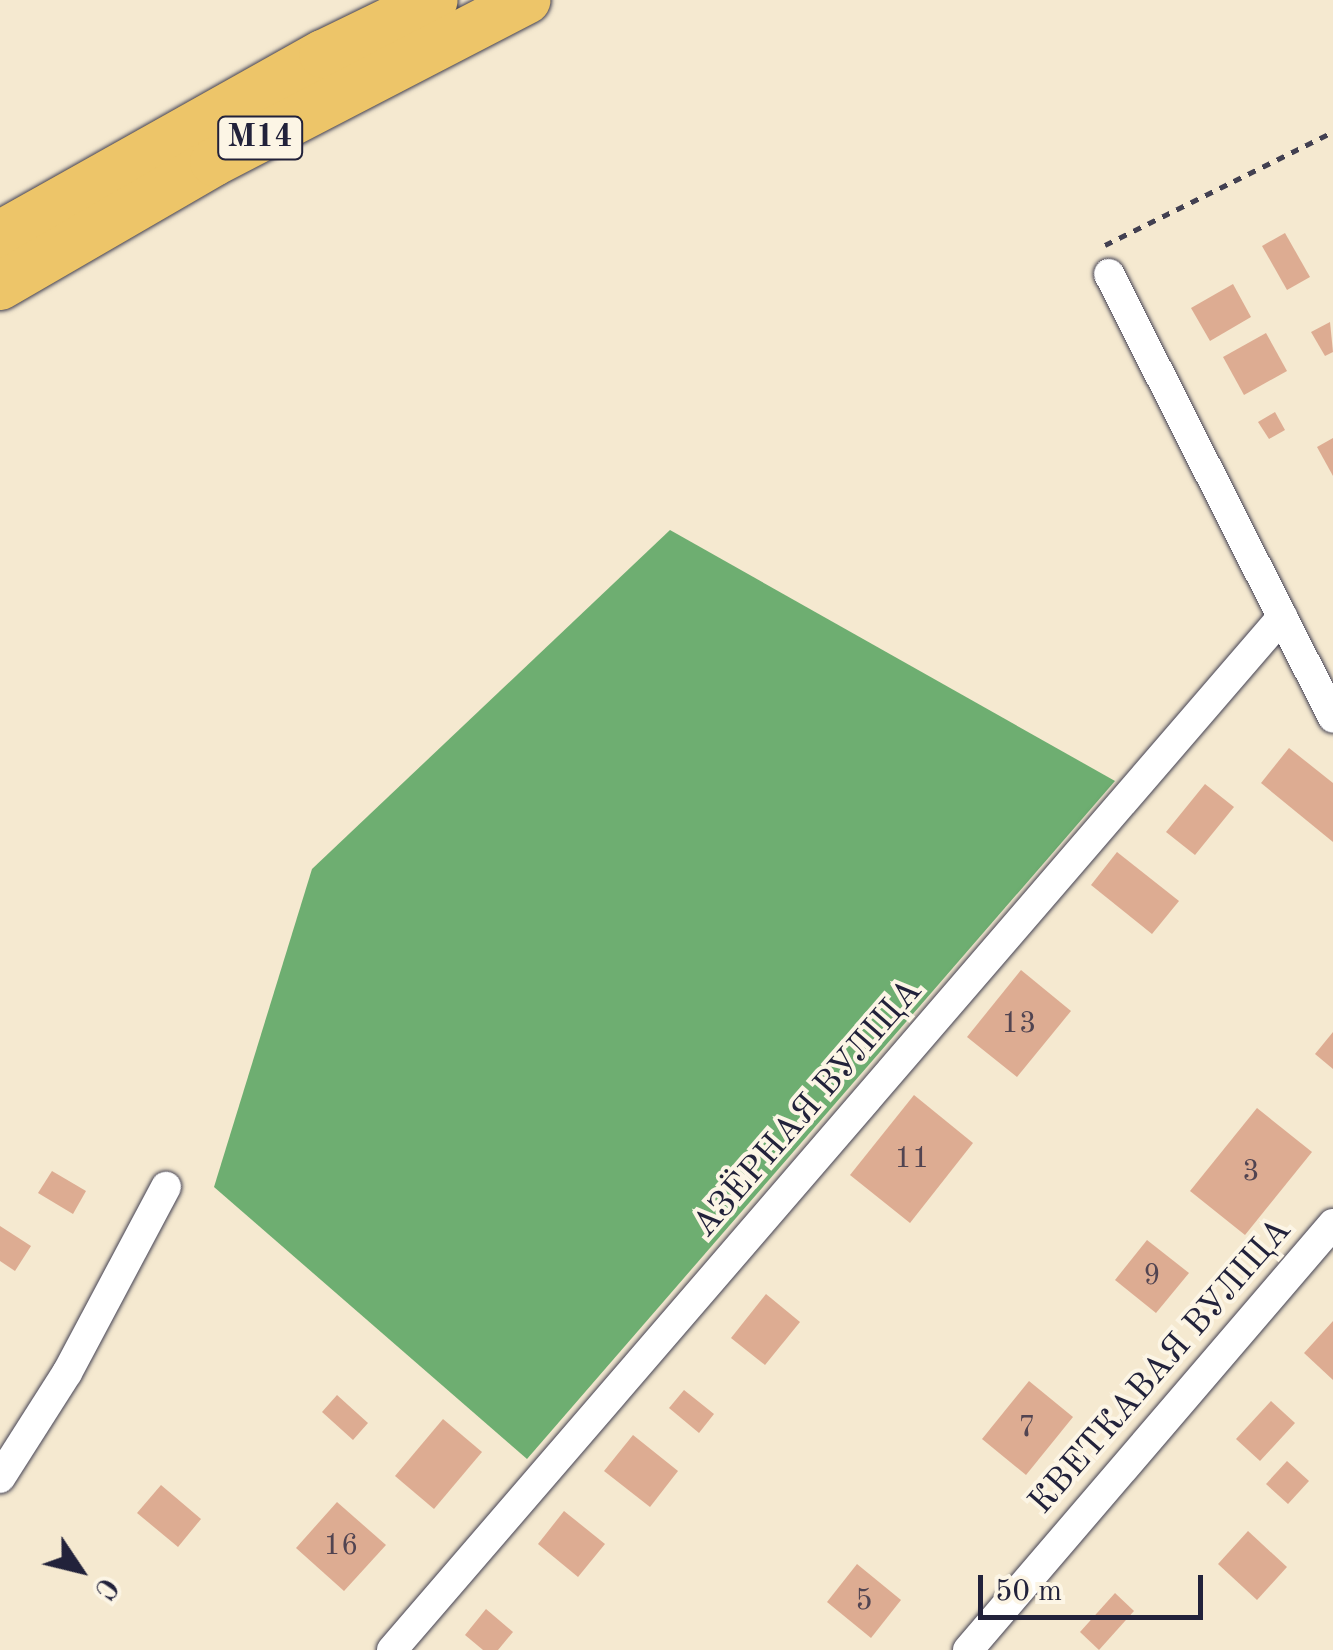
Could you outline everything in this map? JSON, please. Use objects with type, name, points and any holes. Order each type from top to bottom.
[{"type":"highway","name":"М14","points":[[0,235],[323,54],[434,0]]},
{"type":"highway","name":"М14","points":[[0,286],[214,162],[526,0]]},
{"type":"street","points":[[1109,274],[1333,718]]},
{"type":"street","name":"АЗЁРНАЯ ВУЛІЦА","points":[[392,1650],[1282,617]]},
{"type":"street","points":[[0,1478],[67,1373],[166,1187]]},
{"type":"street","name":"КВЕТКАВАЯ ВУЛІЦА","points":[[968,1650],[1333,1224]]},
{"type":"path","points":[[1109,274],[1100,248],[1122,234],[1333,132]]},
{"type":"green space","points":[[670,530],[1115,781],[527,1459],[214,1187],[312,869]]},
{"type":"building","points":[[1285,233],[1310,277],[1287,290],[1262,246]]},
{"type":"building","points":[[1233,284],[1251,317],[1210,341],[1191,308]]},
{"type":"building","points":[[1330,322],[1333,352],[1325,356],[1311,332]]},
{"type":"building","points":[[1266,333],[1287,371],[1244,395],[1223,357]]},
{"type":"building","points":[[1275,412],[1285,430],[1269,439],[1258,422]]},
{"type":"building","points":[[1333,438],[1333,476],[1317,447]]},
{"type":"building","points":[[1289,748],[1333,783],[1333,842],[1261,783]]},
{"type":"building","points":[[1205,784],[1234,807],[1195,855],[1166,832]]},
{"type":"building","points":[[1117,852],[1179,901],[1152,934],[1091,885]]},
{"type":"building","points":[[1021,970],[1071,1011],[1017,1077],[967,1037]]},
{"type":"building","points":[[1333,1032],[1333,1069],[1315,1054]]},
{"type":"building","points":[[914,1095],[973,1143],[910,1223],[850,1175]]},
{"type":"building","points":[[1257,1108],[1312,1152],[1245,1235],[1190,1191]]},
{"type":"building","points":[[52,1171],[86,1191],[73,1214],[38,1193]]},
{"type":"building","points":[[0,1226],[31,1246],[15,1271],[0,1261]]},
{"type":"building","points":[[1147,1240],[1189,1273],[1156,1313],[1115,1280]]},
{"type":"building","points":[[766,1294],[800,1322],[765,1365],[731,1338]]},
{"type":"building","points":[[1333,1321],[1333,1380],[1304,1353]]},
{"type":"building","points":[[1029,1381],[1073,1417],[1026,1475],[982,1439]]},
{"type":"building","points":[[684,1390],[714,1414],[699,1433],[669,1408]]},
{"type":"building","points":[[337,1395],[368,1423],[353,1440],[322,1412]]},
{"type":"building","points":[[1271,1401],[1295,1423],[1260,1461],[1236,1439]]},
{"type":"building","points":[[443,1419],[482,1452],[434,1509],[395,1476]]},
{"type":"building","points":[[633,1435],[678,1471],[650,1507],[604,1471]]},
{"type":"building","points":[[1287,1461],[1309,1481],[1288,1504],[1266,1484]]},
{"type":"building","points":[[161,1485],[201,1519],[178,1547],[137,1513]]},
{"type":"building","points":[[337,1502],[386,1545],[344,1591],[296,1548]]},
{"type":"building","points":[[564,1511],[605,1544],[578,1577],[538,1544]]},
{"type":"building","points":[[1248,1531],[1287,1567],[1257,1600],[1218,1564]]},
{"type":"building","points":[[857,1564],[901,1600],[871,1638],[827,1602]]},
{"type":"building","points":[[1115,1593],[1134,1611],[1099,1650],[1080,1632]]},
{"type":"building","points":[[486,1609],[513,1632],[498,1650],[483,1650],[465,1635]]}]
